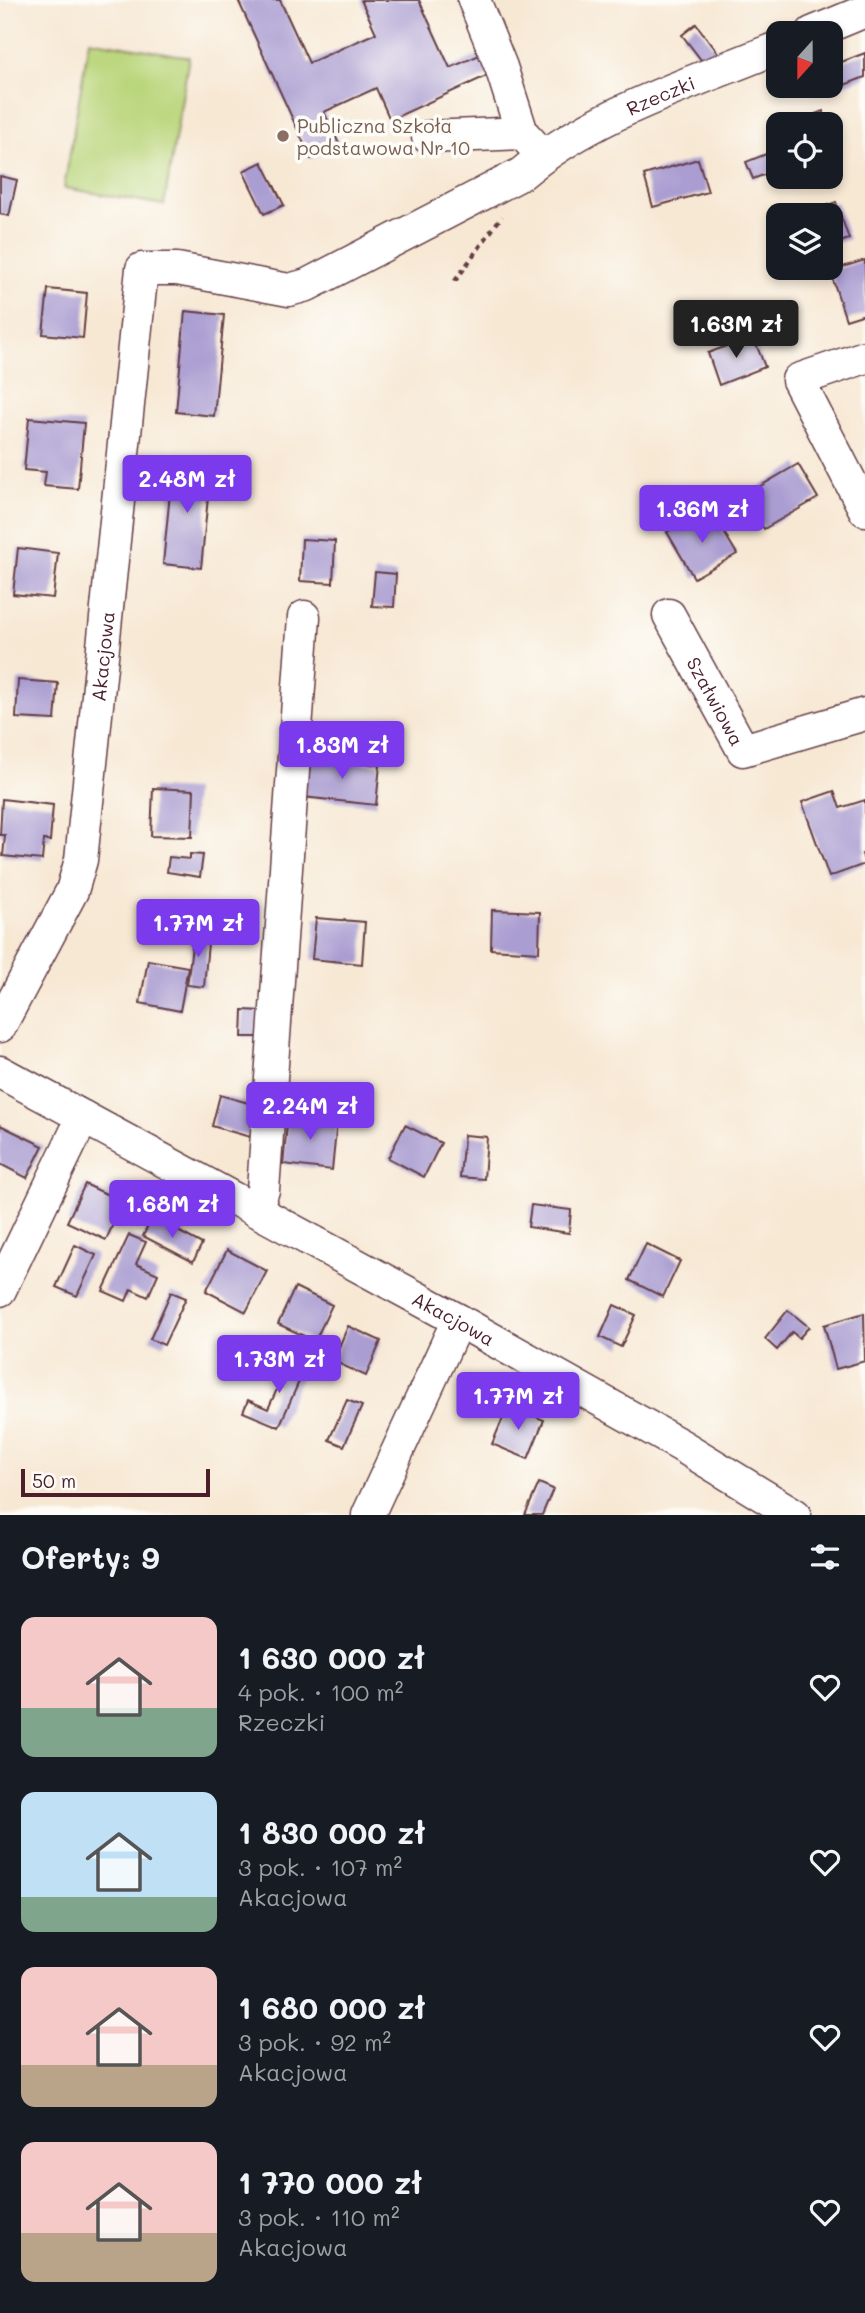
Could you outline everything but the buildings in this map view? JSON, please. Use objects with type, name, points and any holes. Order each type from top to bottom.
[{"type":"street","points":[[428,137],[534,143],[474,0]]},
{"type":"street","points":[[841,21],[865,11]]},
{"type":"street","name":"Rzeczki","points":[[534,143],[629,109],[766,52]]},
{"type":"street","name":"Akacjowa","points":[[0,1026],[72,891],[81,860],[142,269],[177,269],[289,290],[307,285],[521,174],[534,143]]},
{"type":"street","points":[[865,357],[799,380],[865,510]]},
{"type":"street","name":"Szałwiowa","points":[[669,615],[743,750],[865,714]]},
{"type":"street","points":[[256,1211],[263,1190],[304,617]]},
{"type":"street","name":"Akacjowa","points":[[0,1072],[458,1320],[682,1446],[795,1515]]},
{"type":"street","points":[[0,1290],[82,1117]]},
{"type":"street","points":[[368,1515],[458,1320]]},
{"type":"path","points":[[455,281],[504,213]]},
{"type":"green space","points":[[89,40],[189,57],[164,205],[64,188]]},
{"type":"place","name":"Publiczna Szkoła podstawowa Nr 10","points":[[283,136]]}]
